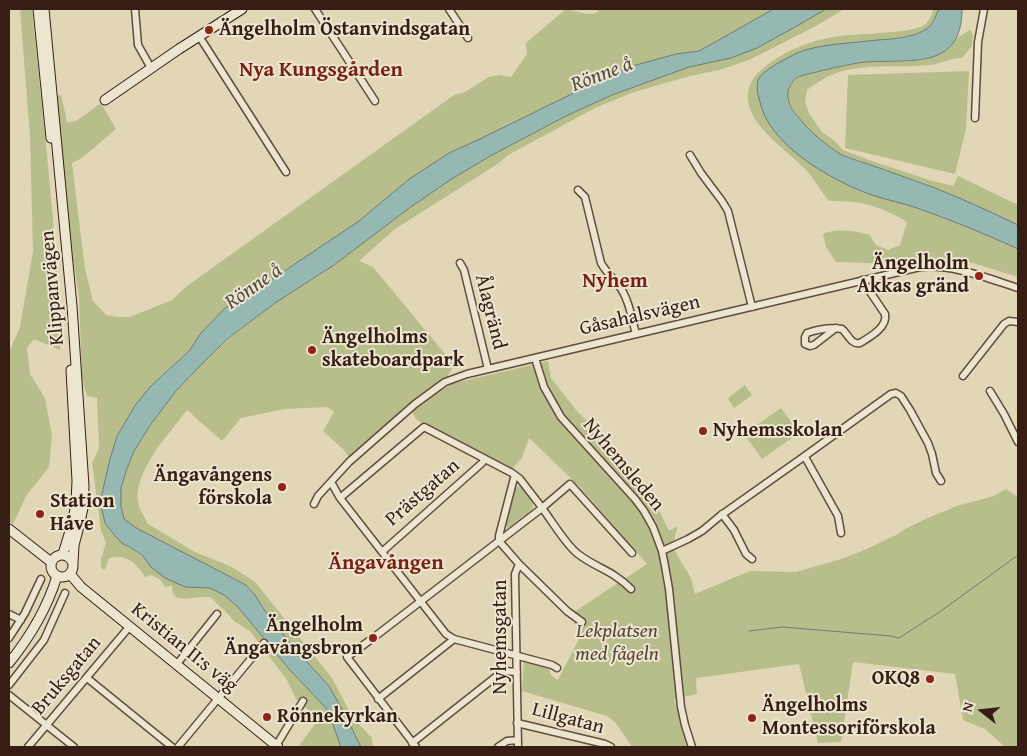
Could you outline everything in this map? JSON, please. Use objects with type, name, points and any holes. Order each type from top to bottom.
[{"type":"main road","name":"Klippanvägen","points":[[38,9],[66,302],[77,481],[73,521],[63,554]]},
{"type":"main road","name":"Klippanvägen","points":[[44,9],[72,306],[84,486],[83,508],[74,546],[73,569],[70,574]]},
{"type":"main road","points":[[105,100],[242,9]]},
{"type":"main road","points":[[9,529],[51,562]]},
{"type":"main road","points":[[70,574],[62,577],[57,576],[51,570],[51,562],[55,557],[63,554],[70,558],[73,563]]},
{"type":"main road","name":"Kristian II:s väg","points":[[70,574],[81,587],[276,747]]},
{"type":"main road","points":[[9,663],[30,636],[57,576]]},
{"type":"street","points":[[135,9],[138,45],[151,68]]},
{"type":"street","points":[[315,9],[375,101]]},
{"type":"street","points":[[449,9],[468,38]]},
{"type":"street","points":[[975,118],[978,42],[984,9]]},
{"type":"street","points":[[199,36],[286,172]]},
{"type":"street","points":[[690,156],[726,205],[752,307]]},
{"type":"street","points":[[578,190],[585,197],[601,263],[625,295],[636,334]]},
{"type":"street","name":"Ålagränd","points":[[460,263],[464,270],[488,369]]},
{"type":"street","name":"Gåsahalsvägen","points":[[314,504],[318,496],[361,451],[415,404],[438,387],[459,376],[862,280],[920,268],[939,267],[974,274],[1018,288]]},
{"type":"street","points":[[836,328],[814,345],[805,344],[805,337],[808,332],[828,328],[836,328],[844,330],[854,343],[860,343],[883,326],[885,314],[862,280]]},
{"type":"street","points":[[963,376],[1004,324],[1009,321],[1018,322]]},
{"type":"street","points":[[860,349],[864,341]]},
{"type":"street","name":"Nyhemsleden","points":[[534,358],[544,387],[561,417],[635,499],[653,527],[662,551],[667,577],[681,707],[692,747]]},
{"type":"street","points":[[990,391],[1018,442]]},
{"type":"street","points":[[662,551],[697,534],[887,396],[896,394],[903,399],[925,437],[932,454],[936,473],[941,481]]},
{"type":"street","points":[[340,498],[424,427],[516,476],[575,552],[615,574],[631,589]]},
{"type":"street","points":[[805,457],[838,516],[841,534]]},
{"type":"street","name":"Prästgatan","points":[[383,551],[482,463],[484,459]]},
{"type":"street","points":[[499,541],[516,476]]},
{"type":"street","points":[[331,482],[340,498],[446,634],[454,639],[517,655],[557,668]]},
{"type":"street","points":[[517,672],[506,671],[498,675],[414,745],[346,657],[499,541],[570,484],[632,553]]},
{"type":"street","points":[[722,514],[734,530],[746,554],[752,559]]},
{"type":"street","name":"Nyhemsgatan","points":[[499,541],[518,564],[515,574],[518,744]]},
{"type":"street","points":[[518,564],[567,611],[582,622]]},
{"type":"street","points":[[9,638],[32,600],[41,579]]},
{"type":"street","points":[[9,685],[44,640],[65,593]]},
{"type":"street","points":[[9,614],[21,620]]},
{"type":"street","points":[[177,664],[217,614]]},
{"type":"street","name":"Bruksgatan","points":[[28,747],[130,626]]},
{"type":"street","points":[[378,699],[454,639]]},
{"type":"street","points":[[178,747],[264,643]]},
{"type":"street","points":[[86,678],[172,747]]},
{"type":"street","points":[[9,695],[74,747]]},
{"type":"street","points":[[276,747],[303,701]]},
{"type":"street","name":"Lillgatan","points":[[518,722],[611,747]]},
{"type":"street","points":[[498,747],[507,741],[518,744]]},
{"type":"green space","points":[[20,9],[32,9],[53,222],[60,350],[34,339],[27,348],[30,374],[45,398],[52,436],[49,467],[26,496],[13,524],[9,521],[9,352],[20,327],[33,251],[30,137]]},
{"type":"green space","points":[[566,9],[587,14],[597,13],[598,9],[774,9],[699,51],[676,54],[547,106],[449,153],[408,180],[359,221],[259,288],[225,308],[201,333],[190,350],[151,386],[136,404],[117,436],[101,498],[105,523],[123,544],[142,556],[151,567],[185,587],[210,588],[224,595],[238,607],[289,669],[326,708],[341,747],[298,747],[316,723],[313,714],[296,699],[287,680],[250,631],[234,621],[210,597],[178,598],[172,591],[172,586],[165,587],[161,580],[151,575],[145,577],[134,564],[126,559],[121,557],[109,558],[105,570],[101,568],[101,560],[106,542],[101,531],[92,463],[99,448],[97,398],[87,396],[82,379],[79,296],[69,236],[56,96],[61,95],[67,122],[76,121],[101,103],[116,129],[82,158],[72,163],[85,269],[93,301],[106,315],[130,317],[172,300],[187,286],[454,95],[465,92],[489,77],[499,75],[511,77],[527,54],[526,43]]},
{"type":"green space","points":[[826,9],[844,9],[816,26],[749,60],[719,70],[634,92],[597,107],[508,155],[499,163],[395,229],[359,261],[373,267],[454,365],[447,377],[418,397],[349,457],[323,431],[334,412],[327,407],[285,409],[241,418],[222,441],[187,410],[158,447],[141,478],[137,494],[139,507],[148,524],[195,552],[232,567],[255,582],[332,678],[353,718],[372,738],[373,747],[361,747],[329,686],[295,649],[246,585],[137,529],[124,519],[121,506],[121,488],[134,451],[151,424],[176,391],[226,341],[275,303],[334,265],[450,180],[492,155],[566,116],[612,95],[689,67],[731,58]]},
{"type":"green space","points":[[933,9],[939,9],[933,23],[926,30],[913,35],[802,51],[766,71],[817,168],[867,193],[919,209],[985,234],[1018,249],[1018,277],[966,261],[931,258],[897,264],[836,262],[826,247],[823,234],[852,231],[870,235],[876,245],[888,250],[900,245],[907,222],[888,212],[868,205],[829,201],[807,171],[766,133],[749,106],[748,90],[755,76],[787,52],[805,44],[834,37],[917,28],[928,22]]},
{"type":"green space","points":[[970,30],[973,35],[972,46],[962,58],[929,65],[856,68],[834,74],[807,90],[805,102],[809,113],[822,132],[835,141],[843,150],[929,180],[953,186],[958,176],[1018,205],[1018,225],[935,188],[844,156],[825,144],[807,128],[796,115],[788,100],[788,90],[797,78],[810,73],[864,62],[924,60],[949,48],[957,38]]},
{"type":"green space","points":[[969,71],[966,129],[955,174],[845,148],[848,75]]},
{"type":"green space","name":"Lekplatsen med fågeln","points":[[548,361],[551,378],[577,411],[618,451],[648,490],[669,531],[678,526],[674,549],[691,578],[695,594],[750,571],[796,572],[841,559],[867,549],[928,518],[957,506],[994,496],[1006,489],[1018,497],[1018,747],[1005,747],[985,729],[963,720],[955,674],[853,662],[841,742],[818,743],[799,664],[696,678],[697,694],[674,699],[688,747],[632,747],[616,723],[607,716],[522,691],[524,660],[548,665],[551,675],[558,680],[580,637],[571,614],[647,564],[579,486],[529,438],[522,458],[511,470],[424,424],[416,419],[411,411],[451,384]]},
{"type":"green space","points":[[745,385],[752,395],[734,408],[728,398]]},
{"type":"green space","points":[[781,408],[799,433],[762,459],[744,434]]},
{"type":"green space","points":[[519,486],[530,498],[533,507],[532,510],[507,528],[506,524],[514,490]]},
{"type":"water","points":[[774,9],[826,9],[757,48],[731,58],[689,67],[612,95],[566,116],[492,155],[450,180],[334,265],[275,303],[226,340],[176,391],[151,424],[134,451],[121,488],[121,506],[124,519],[138,529],[246,585],[295,649],[329,686],[361,747],[341,747],[326,708],[289,669],[238,607],[224,595],[210,588],[185,587],[165,578],[151,567],[142,555],[123,544],[105,523],[101,498],[117,436],[136,404],[151,386],[190,350],[201,333],[225,308],[259,288],[359,221],[408,180],[449,153],[596,82],[636,65],[676,54],[699,51]]},
{"type":"water","points":[[939,9],[962,9],[960,29],[953,43],[943,52],[930,58],[861,63],[800,76],[795,79],[789,90],[790,106],[809,129],[842,155],[935,188],[1018,225],[1018,249],[914,207],[869,194],[837,180],[804,159],[775,133],[766,118],[760,102],[757,86],[760,77],[770,68],[793,55],[819,47],[895,39],[914,35],[930,26]]},
{"type":"waterway","points":[[749,631],[782,627],[899,638],[941,611],[1018,555]]},
{"type":"place","name":"Ängelholm Östanvindsgatan","points":[[209,30]]},
{"type":"place","name":"Ängelholm Akkas gränd","points":[[979,276]]},
{"type":"place","name":"Ängelholms skateboardpark","points":[[312,350]]},
{"type":"place","name":"Nyhemsskolan","points":[[703,431]]},
{"type":"place","name":"Ängavångens förskola","points":[[282,487]]},
{"type":"place","name":"Station Håve","points":[[40,514]]},
{"type":"place","name":"Ängelholm Ängavångsbron","points":[[373,638]]},
{"type":"place","name":"OKQ8","points":[[930,679]]},
{"type":"place","name":"Rönnekyrkan","points":[[267,717]]},
{"type":"place","name":"Ängelholms Montessoriförskola","points":[[752,718]]},
{"type":"district","name":"Nya Kungsgården","points":[[321,71]]},
{"type":"district","name":"Nyhem","points":[[615,282]]},
{"type":"district","name":"Ängavången","points":[[386,564]]},
{"type":"water label","name":"Rönne å","points":[[602,75]]},
{"type":"water label","name":"Rönne å","points":[[254,287]]}]
